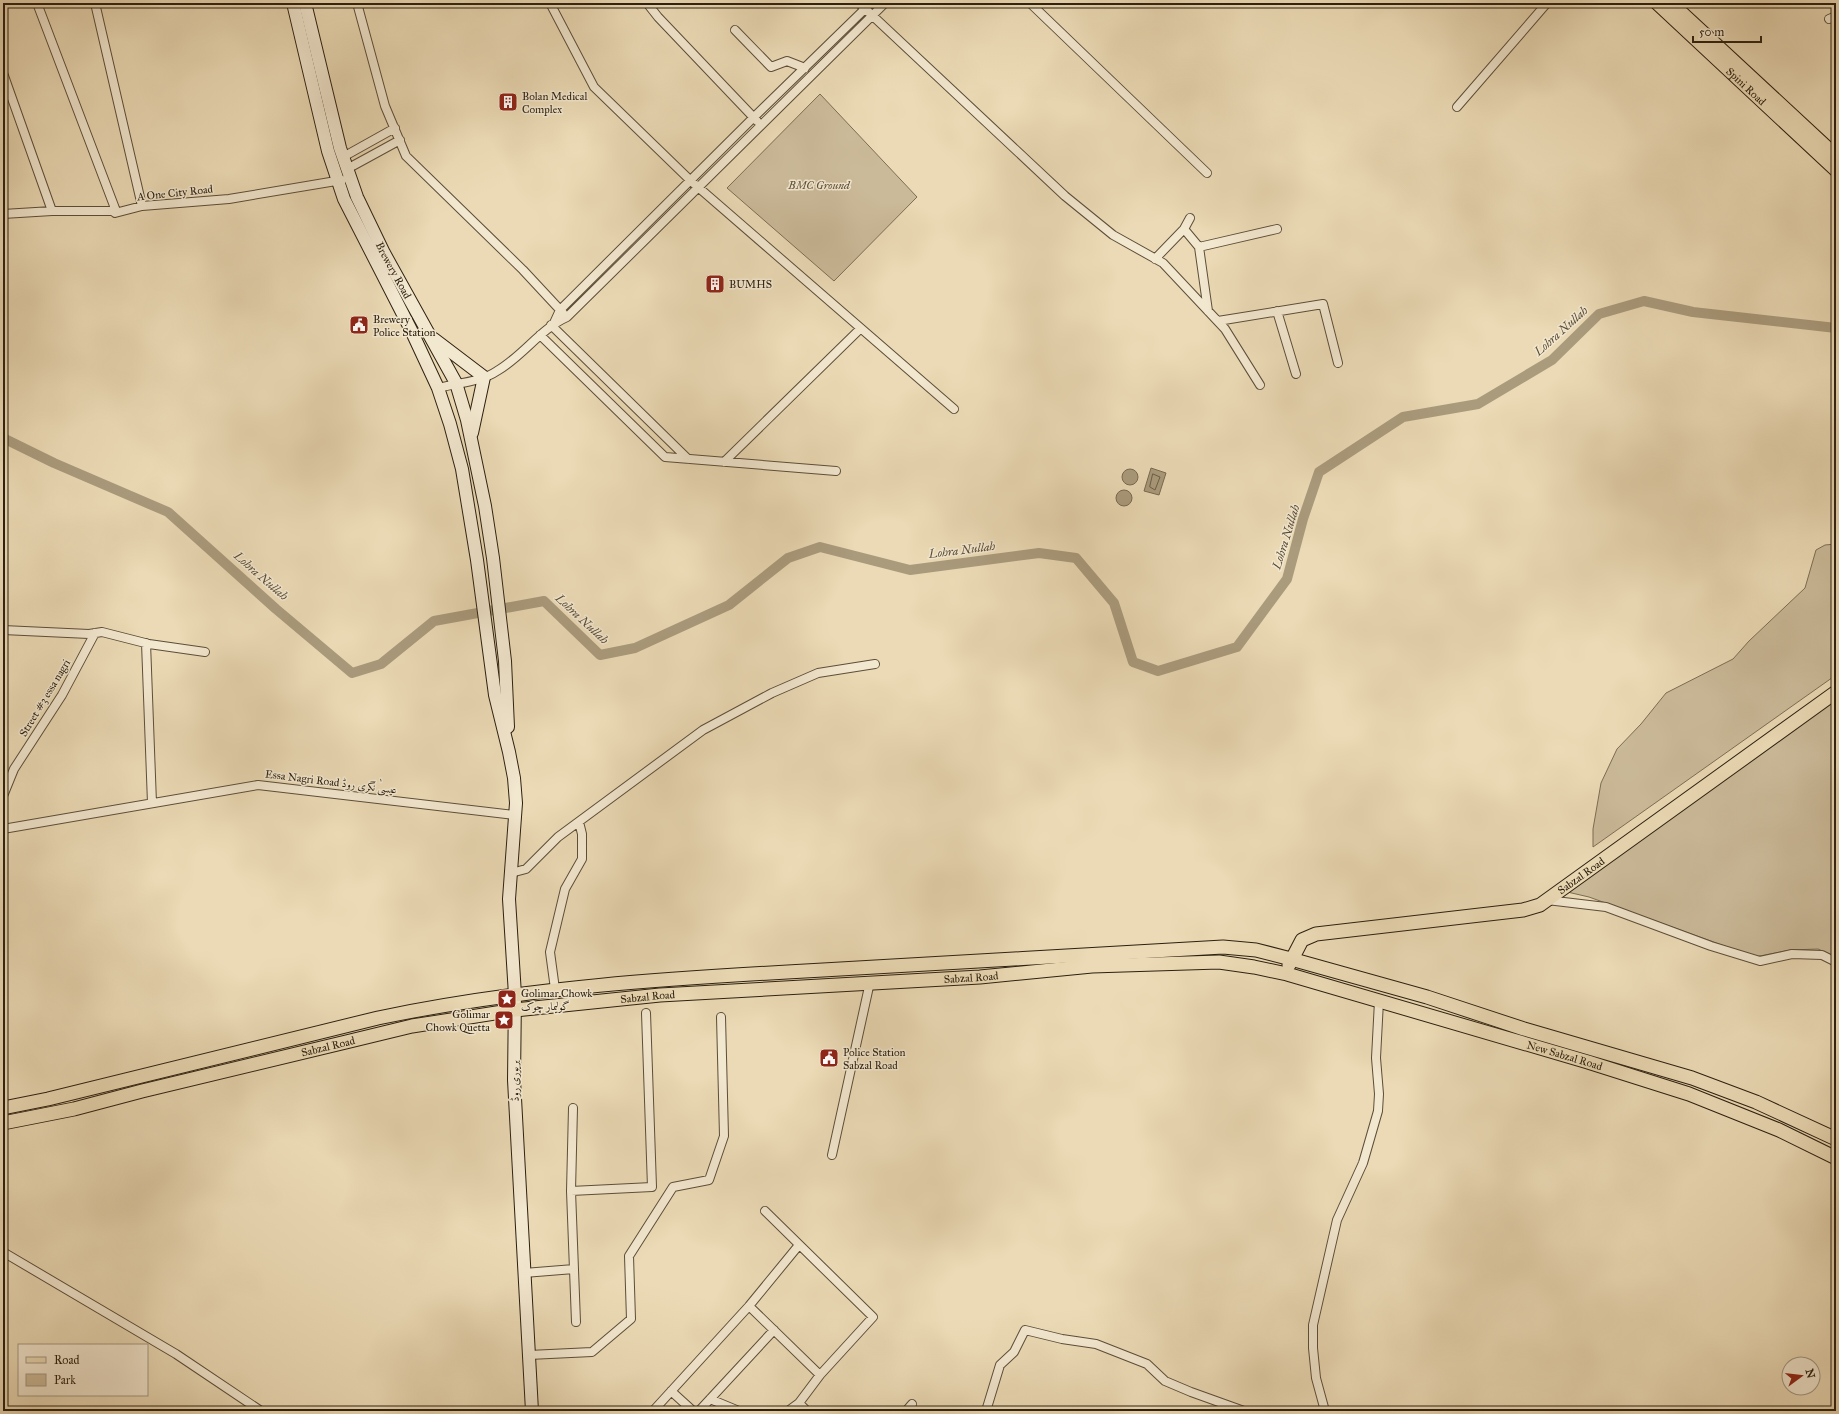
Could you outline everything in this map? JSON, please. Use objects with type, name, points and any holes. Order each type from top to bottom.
[{"type":"main road","name":"Brewery Road","points":[[293,3],[328,151],[344,199],[411,330],[438,388],[450,424],[462,469],[477,560],[494,695],[509,752]]},
{"type":"main road","name":"Brewery Road","points":[[305,3],[343,157],[357,197],[384,253],[456,384],[471,436],[493,558],[505,661],[509,752]]},
{"type":"main road","name":"Spini Road","points":[[1657,3],[1836,170]]},
{"type":"main road","points":[[1671,3],[1836,156]]},
{"type":"main road","points":[[430,336],[484,377],[471,436]]},
{"type":"main road","name":"Sabzal Road","points":[[3,1123],[74,1109],[158,1087],[412,1026],[515,1010],[660,995],[841,983],[980,976],[1092,966],[1219,962],[1287,974],[1291,959],[1302,940],[1316,934],[1523,910],[1540,905],[1836,692]]},
{"type":"main road","name":"بریوری روڈ","points":[[509,752],[514,778],[515,815],[509,899],[515,995],[514,1080],[532,1411]]},
{"type":"main road","name":"Sabzal Road","points":[[3,1108],[413,1010],[554,989],[663,979],[1224,947],[1256,950],[1291,959]]},
{"type":"main road","name":"New Sabzal Road","points":[[1291,959],[1427,997],[1524,1029],[1692,1078],[1756,1102],[1836,1139]]},
{"type":"main road","points":[[840,969],[841,983]]},
{"type":"main road","name":"New Sabzal Road","points":[[1287,974],[1588,1062],[1689,1094],[1779,1130],[1836,1158]]},
{"type":"main road","points":[[155,1072],[158,1087]]},
{"type":"street","points":[[37,3],[116,212]]},
{"type":"street","points":[[95,3],[142,206]]},
{"type":"street","points":[[357,3],[385,106],[406,156],[523,270],[567,316]]},
{"type":"street","points":[[550,3],[594,87],[691,181],[954,409]]},
{"type":"street","points":[[647,3],[658,17],[760,125]]},
{"type":"street","points":[[553,324],[560,310],[805,68],[862,6],[871,3]]},
{"type":"street","points":[[438,388],[496,373],[510,363],[553,324],[567,316],[699,188],[760,125],[885,3]]},
{"type":"street","points":[[1030,3],[1207,173]]},
{"type":"street","points":[[1457,107],[1547,3]]},
{"type":"street","points":[[862,6],[1065,196],[1112,235],[1163,264],[1225,329],[1260,385]]},
{"type":"street","points":[[734,30],[771,67],[787,61],[805,68]]},
{"type":"street","points":[[3,73],[52,212]]},
{"type":"street","points":[[343,157],[395,128]]},
{"type":"street","name":"A One City Road","points":[[3,214],[52,212],[116,212],[115,213],[142,206],[229,198],[338,180],[400,140]]},
{"type":"street","points":[[1155,259],[1184,229],[1190,218]]},
{"type":"street","points":[[1184,229],[1199,247],[1208,311]]},
{"type":"street","points":[[1199,247],[1277,229]]},
{"type":"street","points":[[1218,321],[1323,304],[1338,363]]},
{"type":"street","points":[[1277,311],[1296,374]]},
{"type":"street","points":[[553,324],[688,459]]},
{"type":"street","points":[[724,462],[860,329]]},
{"type":"street","points":[[540,335],[665,457],[836,471]]},
{"type":"street","points":[[3,630],[102,632],[146,643],[205,652]]},
{"type":"street","name":"Street #3 essa nagri","points":[[3,796],[14,769],[62,695],[95,633]]},
{"type":"street","points":[[146,643],[152,803]]},
{"type":"street","points":[[511,873],[526,870],[558,837],[703,730],[772,693],[818,673],[875,664]]},
{"type":"street","name":"Essa Nagri Road عیسیٰ نگری روڈ","points":[[3,829],[258,785],[515,815]]},
{"type":"street","points":[[554,989],[550,952],[565,889],[582,859],[582,834],[578,822]]},
{"type":"street","points":[[1547,900],[1606,907],[1711,946],[1760,961],[1792,954],[1822,955],[1836,962]]},
{"type":"street","points":[[832,1154],[870,982]]},
{"type":"street","points":[[1324,1411],[1316,1378],[1313,1348],[1314,1325],[1337,1220],[1362,1162],[1378,1111],[1379,1094],[1376,1058],[1379,1000]]},
{"type":"street","points":[[571,1191],[652,1187],[646,1013]]},
{"type":"street","points":[[529,1356],[592,1352],[631,1319],[629,1256],[673,1187],[709,1180],[724,1136],[721,1017]]},
{"type":"street","points":[[574,1108],[571,1191],[576,1322]]},
{"type":"street","points":[[765,1211],[873,1317],[820,1375],[799,1403],[788,1411]]},
{"type":"street","points":[[653,1411],[749,1306],[799,1245]]},
{"type":"street","points":[[3,1252],[176,1354],[261,1411]]},
{"type":"street","points":[[524,1273],[574,1269]]},
{"type":"street","points":[[749,1306],[820,1375]]},
{"type":"street","points":[[699,1411],[774,1330]]},
{"type":"street","points":[[986,1411],[1000,1365],[1014,1352],[1025,1330],[1062,1339],[1096,1344],[1147,1364],[1166,1381],[1244,1411]]},
{"type":"street","points":[[671,1391],[692,1411]]},
{"type":"street","points":[[710,1399],[739,1411]]},
{"type":"street","points":[[799,1403],[807,1411]]},
{"type":"street","points":[[906,1411],[912,1404]]},
{"type":"green space","name":"BMC Ground","points":[[820,94],[917,197],[834,281],[727,188]]},
{"type":"green space","points":[[1836,544],[1836,675],[1593,847],[1593,829],[1601,783],[1617,749],[1641,724],[1666,693],[1733,659],[1749,641],[1805,588],[1816,550],[1825,545]]},
{"type":"green space","points":[[1836,691],[1836,957],[1818,949],[1790,950],[1755,957],[1589,897],[1563,891]]},
{"type":"water","points":[[1151,468],[1166,473],[1159,495],[1144,491]]},
{"type":"water","points":[[1127,469],[1133,469],[1138,474],[1136,483],[1133,485],[1127,485],[1122,480],[1122,474]]},
{"type":"water","points":[[1121,490],[1127,490],[1132,495],[1130,504],[1127,506],[1121,506],[1116,501],[1116,495]]},
{"type":"waterway","name":"Lohra Nullah","points":[[3,438],[54,463],[168,512],[276,609],[352,673],[381,664],[434,621],[544,601],[600,655],[635,648],[729,605],[788,558],[820,547],[910,570],[1039,553],[1076,558],[1114,603],[1133,662],[1158,671],[1237,647],[1287,579],[1303,519],[1319,472],[1403,417],[1478,404],[1552,360],[1599,314],[1644,301],[1693,312],[1836,328]]},
{"type":"place","name":"Bolan Medical Complex","points":[[508,102]]},
{"type":"place","name":"BUMHS","points":[[715,284]]},
{"type":"place","name":"Brewery Police Station","points":[[359,325]]},
{"type":"place","name":"Golimar Chowk گولیمار چوک","points":[[507,999]]},
{"type":"place","name":"Golimar Chowk Quetta","points":[[504,1020]]},
{"type":"place","name":"Police Station Sabzal Road","points":[[829,1058]]}]
